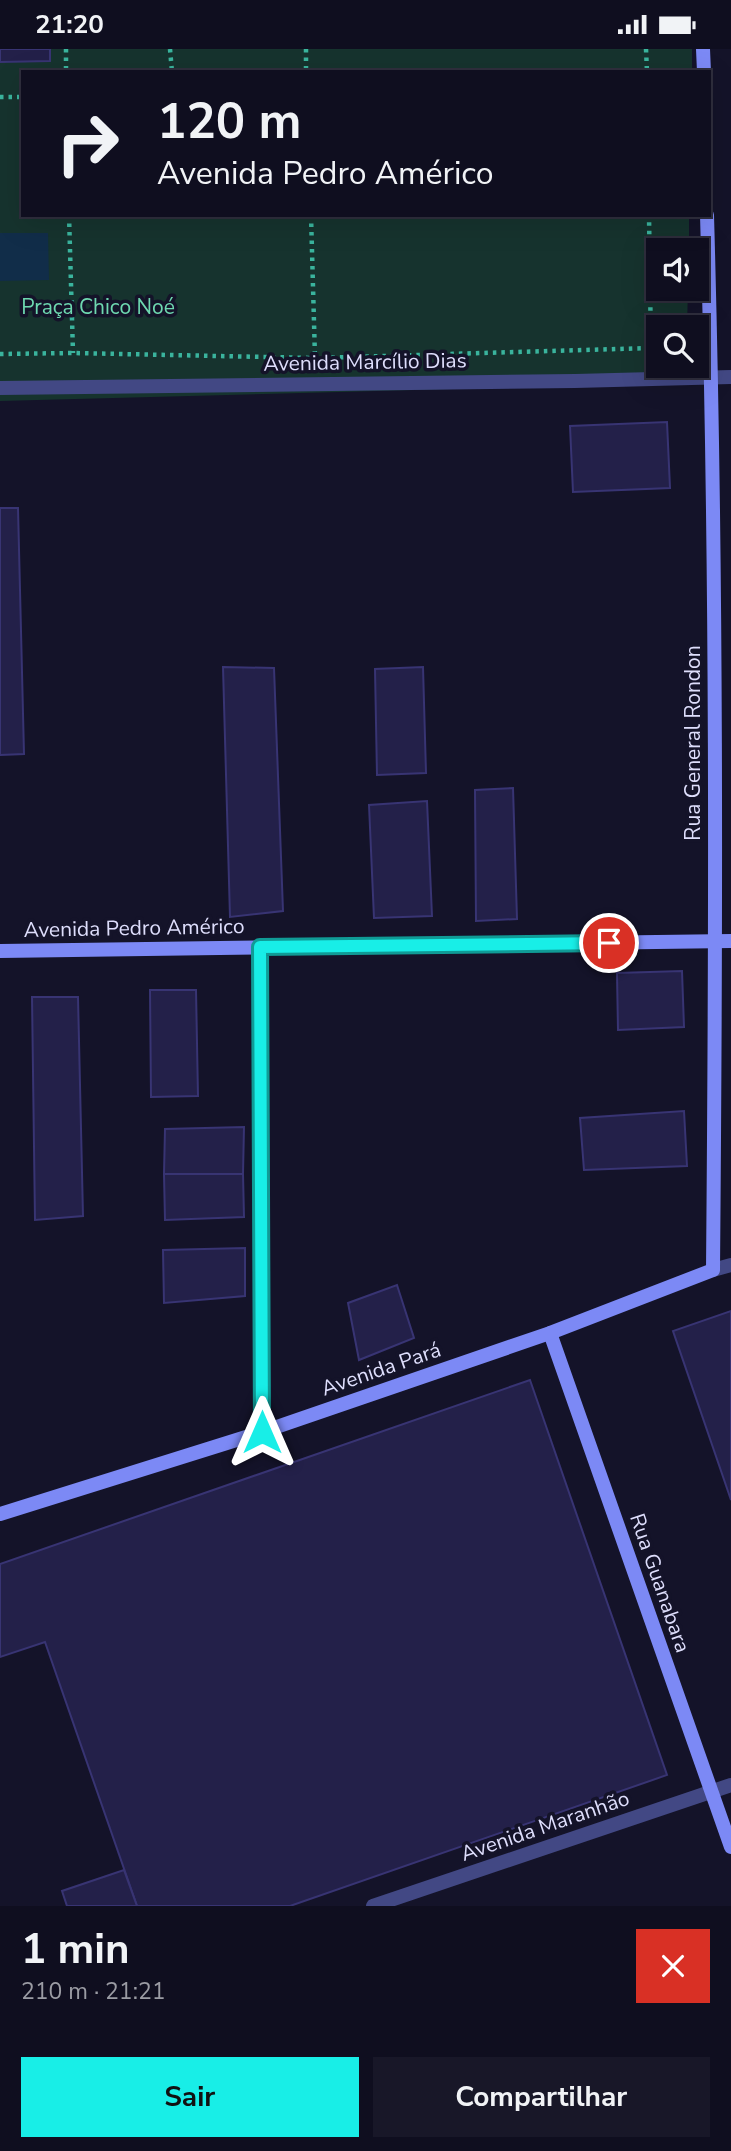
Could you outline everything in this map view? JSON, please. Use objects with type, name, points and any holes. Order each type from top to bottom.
[{"type":"main road","points":[[703,49],[704,70]]},
{"type":"main road","name":"Rua General Rondon","points":[[707,217],[724,941],[713,1270]]},
{"type":"main road","name":"Avenida Pedro Américo","points":[[0,951],[724,941]]},
{"type":"main road","name":"Avenida Pará","points":[[0,1514],[262,1432],[550,1333],[713,1270]]},
{"type":"main road","name":"Rua Guanabara","points":[[550,1333],[731,1847]]},
{"type":"street","name":"Avenida Marcílio Dias","points":[[0,389],[731,377]]},
{"type":"street","points":[[260,947],[262,1432]]},
{"type":"street","name":"Avenida Pará","points":[[713,1270],[731,1265]]},
{"type":"street","name":"Avenida Maranhão","points":[[373,1906],[731,1785]]},
{"type":"path","points":[[66,49],[66,70]]},
{"type":"path","points":[[170,49],[172,70]]},
{"type":"path","points":[[306,49],[306,70]]},
{"type":"path","points":[[646,49],[647,70]]},
{"type":"path","points":[[0,97],[21,97]]},
{"type":"path","points":[[69,217],[73,353]]},
{"type":"path","points":[[311,217],[315,358]]},
{"type":"path","points":[[0,354],[315,358],[651,348],[649,217]]},
{"type":"green space","name":"Praça Chico Noé","points":[[0,49],[692,49],[692,70],[21,70],[21,217],[689,217],[689,238],[646,238],[646,301],[688,301],[687,315],[646,315],[646,378],[686,378],[686,383],[0,401]]},
{"type":"water","points":[[0,233],[48,233],[49,280],[0,281]]},
{"type":"building","points":[[0,49],[50,49],[50,61],[0,62]]},
{"type":"building","points":[[667,422],[670,488],[573,492],[570,426]]},
{"type":"building","points":[[0,508],[18,508],[24,754],[0,755]]},
{"type":"building","points":[[223,667],[274,668],[283,911],[230,917]]},
{"type":"building","points":[[423,667],[426,773],[377,775],[375,669]]},
{"type":"building","points":[[513,788],[517,919],[476,921],[475,790]]},
{"type":"building","points":[[427,801],[432,916],[374,918],[369,805]]},
{"type":"building","points":[[682,971],[684,1027],[618,1030],[617,973]]},
{"type":"building","points":[[150,990],[196,990],[198,1096],[151,1097]]},
{"type":"building","points":[[32,997],[78,997],[83,1216],[35,1220]]},
{"type":"building","points":[[684,1111],[687,1166],[584,1170],[580,1118]]},
{"type":"building","points":[[244,1127],[243,1174],[164,1174],[165,1129]]},
{"type":"building","points":[[164,1174],[243,1174],[244,1217],[165,1220]]},
{"type":"building","points":[[245,1248],[245,1296],[164,1303],[163,1250]]},
{"type":"building","points":[[397,1285],[414,1338],[359,1360],[348,1303]]},
{"type":"building","points":[[731,1311],[731,1500],[673,1331]]},
{"type":"building","points":[[530,1380],[667,1775],[290,1906],[137,1906],[45,1642],[0,1657],[0,1564]]},
{"type":"building","points":[[124,1870],[137,1906],[67,1906],[62,1891]]},
{"type":"route","points":[[262,1432],[260,947],[609,943]]}]
